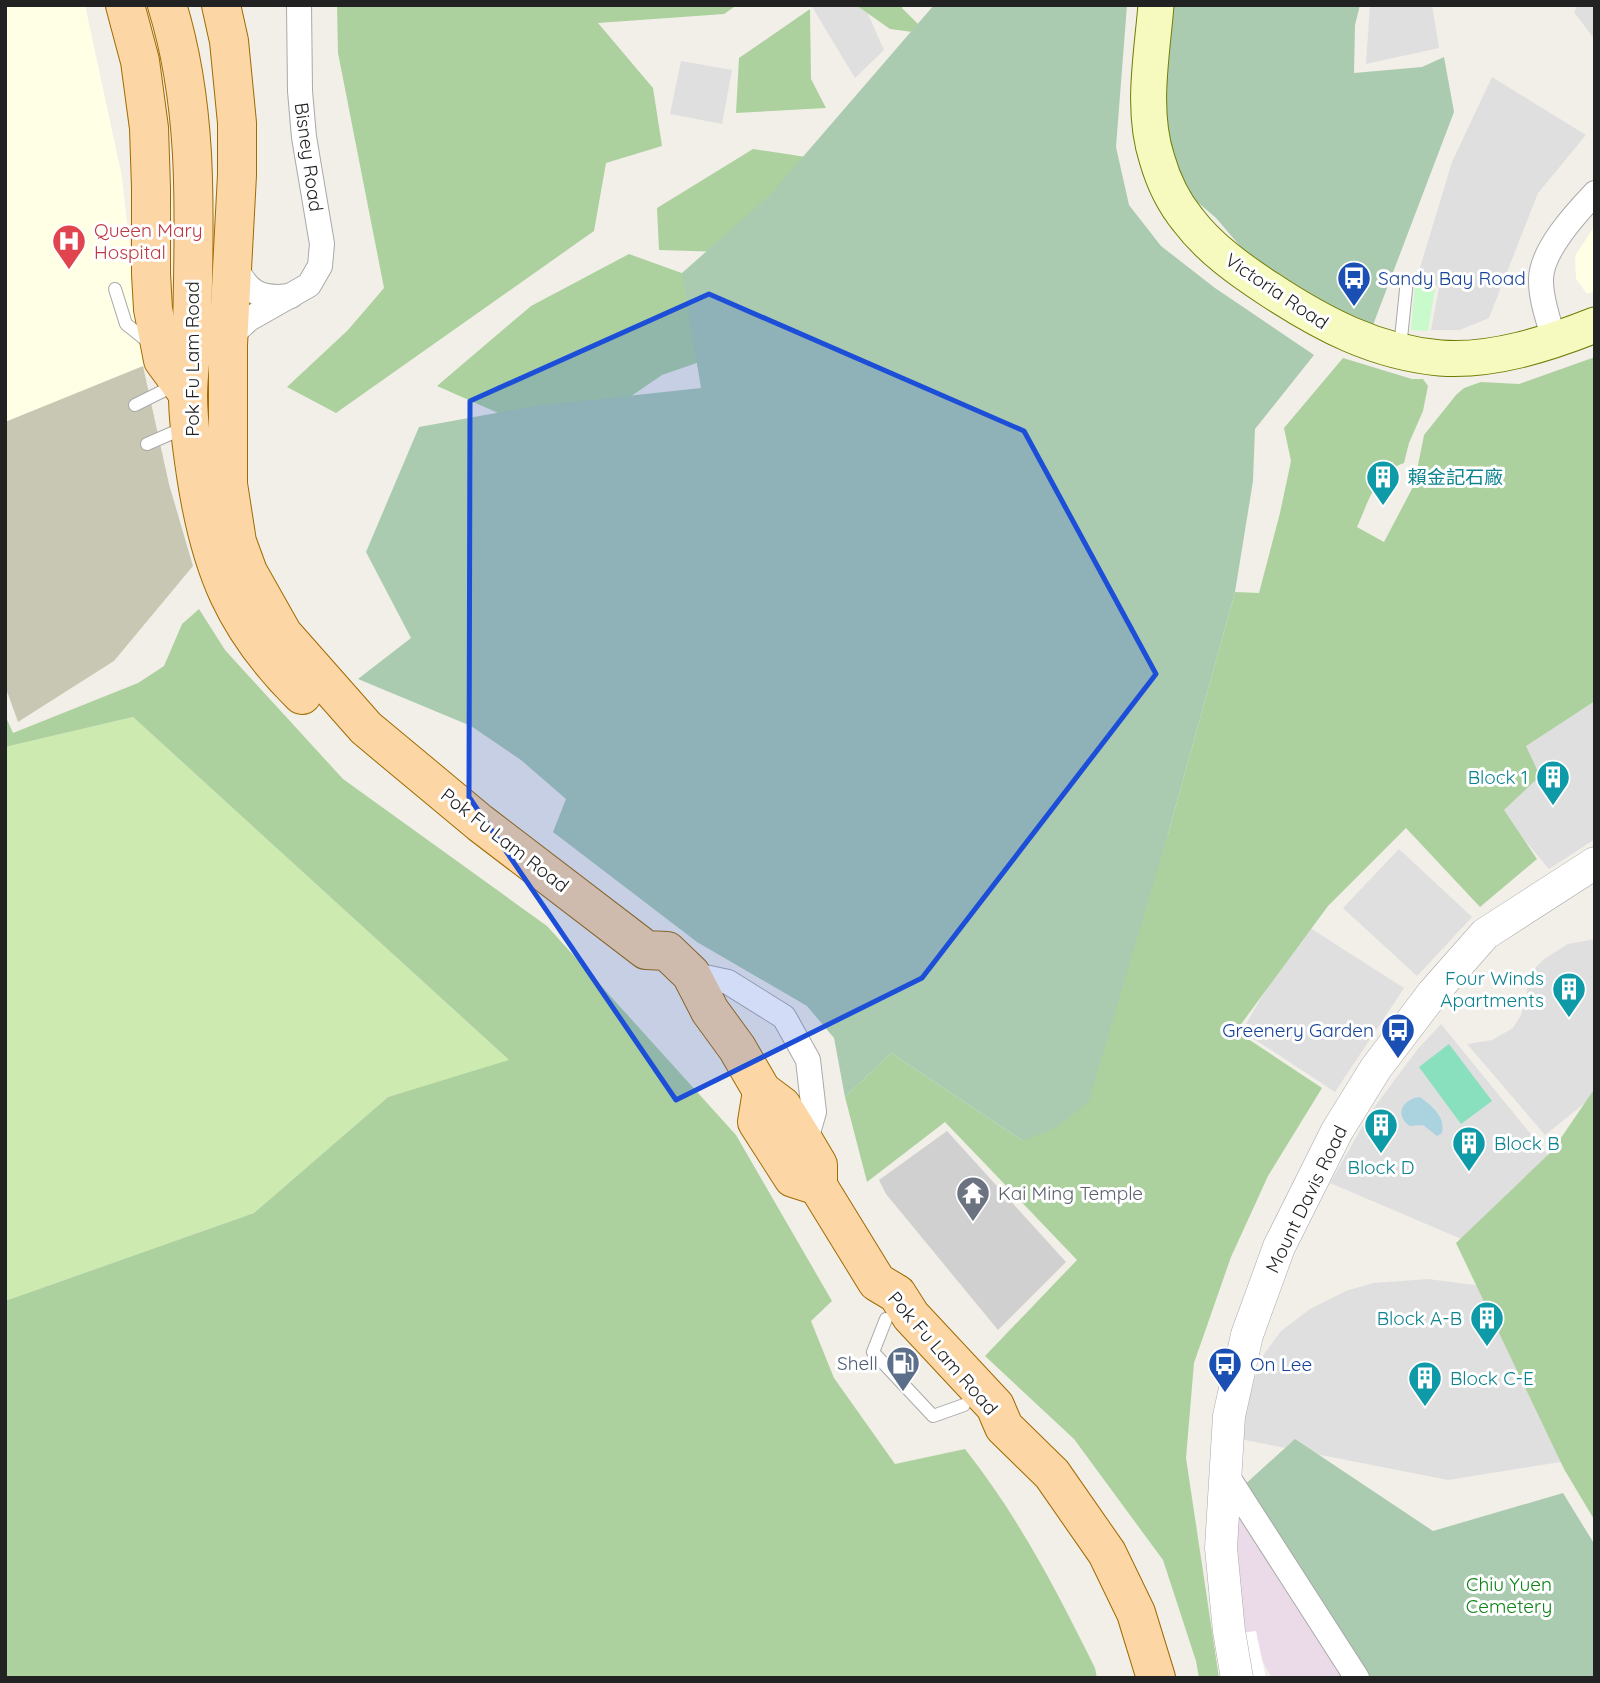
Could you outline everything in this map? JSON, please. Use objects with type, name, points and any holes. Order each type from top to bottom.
[{"type":"main road","points":[[125,5],[140,61],[149,128],[150,274],[190,360]]},
{"type":"main road","name":"Pok Fu Lam Road","points":[[167,5],[183,64],[191,139],[190,360],[201,510],[224,545]]},
{"type":"main road","name":"Pok Fu Lam Road","points":[[221,5],[234,82],[237,123],[232,256],[190,360],[228,484],[224,545],[217,568],[240,619],[258,647],[283,676],[328,718],[366,728],[480,823],[646,950],[667,951],[691,974],[710,1011],[737,1048],[762,1091],[782,1106],[805,1143],[818,1166],[818,1186],[877,1282],[897,1294],[911,1316],[995,1405],[1004,1427],[1052,1474],[1107,1553],[1136,1614],[1156,1678]]},
{"type":"main road","points":[[237,123],[245,5]]},
{"type":"main road","name":"Victoria Road","points":[[1156,5],[1149,97],[1152,142],[1163,177],[1188,220],[1231,263],[1297,308],[1358,339],[1400,352],[1439,358],[1491,356],[1554,340],[1595,325]]},
{"type":"main road","name":"Pok Fu Lam Road","points":[[646,950],[651,968],[672,990],[710,1011]]},
{"type":"main road","points":[[762,1091],[757,1122],[793,1178],[818,1186]]},
{"type":"main road","name":"Pok Fu Lam Road","points":[[877,1282],[876,1304],[894,1332],[976,1420],[1004,1427]]},
{"type":"street","name":"Bisney Road","points":[[190,360],[249,319],[309,285],[316,276],[322,256],[304,137],[300,91],[299,5]]},
{"type":"street","points":[[1554,340],[1543,298],[1543,264],[1552,246],[1595,193]]},
{"type":"street","points":[[232,256],[241,280],[248,288],[270,297],[292,296]]},
{"type":"street","name":"Mount Davis Road","points":[[1237,1678],[1221,1548],[1229,1416],[1247,1335],[1279,1247],[1337,1131],[1376,1068],[1412,1019],[1485,934],[1595,863]]},
{"type":"street","points":[[691,974],[728,982],[784,1017],[808,1060],[814,1112],[805,1143]]},
{"type":"street","points":[[1226,1474],[1357,1678]]},
{"type":"lane","points":[[1400,352],[1407,280]]},
{"type":"lane","points":[[115,289],[126,324],[146,340],[190,360]]},
{"type":"lane","points":[[135,405],[190,360]]},
{"type":"lane","points":[[147,444],[190,360]]},
{"type":"highlighted area","points":[[709,294],[1024,431],[1156,674],[922,978],[676,1100],[469,797],[470,401]]},
{"type":"shaded area","name":"Queen Mary Hospital","points":[[5,5],[85,5],[122,177],[143,366],[169,484],[193,566],[114,661],[18,722],[5,686]]},
{"type":"shaded area","points":[[811,5],[864,5],[884,50],[855,78]]},
{"type":"shaded area","points":[[1370,5],[1432,5],[1439,48],[1366,64]]},
{"type":"shaded area","points":[[1578,5],[1595,5],[1595,40],[1574,12]]},
{"type":"shaded area","points":[[681,61],[732,70],[722,124],[670,114]]},
{"type":"shaded area","points":[[1492,77],[1586,135],[1538,193],[1489,318],[1460,330],[1431,330],[1439,288],[1419,271],[1452,162]]},
{"type":"shaded area","points":[[1595,225],[1595,291],[1587,294],[1576,279],[1575,256]]},
{"type":"shaded area","points":[[143,366],[169,484],[193,566],[114,661],[18,722],[5,686],[5,422]]},
{"type":"shaded area","points":[[1595,701],[1595,839],[1549,869],[1472,778]]},
{"type":"shaded area","points":[[1399,849],[1472,917],[1417,976],[1343,908]]},
{"type":"shaded area","points":[[1304,924],[1404,988],[1335,1092],[1242,1031]]},
{"type":"shaded area","name":"Four Winds Apartments","points":[[1595,939],[1595,1095],[1545,1135],[1467,1044],[1492,1040],[1513,1028],[1521,1015],[1527,995],[1527,976],[1544,959],[1568,944]]},
{"type":"shaded area","name":"Greenery Garden","points":[[1441,1024],[1561,1171],[1466,1241],[1330,1183],[1370,1113],[1417,1050]]},
{"type":"shaded area","name":"Kai Ming Temple","points":[[947,1131],[1066,1262],[998,1330],[886,1194],[879,1180]]},
{"type":"shaded area","points":[[1428,1279],[1512,1290],[1567,1461],[1448,1480],[1240,1439],[1252,1385],[1264,1354],[1281,1331],[1310,1309],[1346,1291],[1373,1283]]},
{"type":"shaded area","points":[[1232,1495],[1349,1678],[1272,1678],[1240,1622]]},
{"type":"green space","points":[[337,5],[737,5],[724,14],[598,23],[653,88],[662,146],[606,163],[594,231],[336,413],[287,387],[348,330],[384,288],[338,53]]},
{"type":"green space","points":[[856,5],[904,5],[902,8],[928,34],[890,29]]},
{"type":"green space","points":[[934,5],[1127,5],[1116,147],[1129,205],[1161,246],[1215,288],[1314,355],[1255,429],[1253,481],[1235,592],[1168,834],[1089,1101],[1057,1127],[1023,1141],[891,1053],[845,1097],[834,1038],[807,1006],[697,942],[553,832],[566,799],[521,760],[471,726],[358,679],[411,638],[366,552],[419,427],[535,406],[701,388],[682,273],[770,195]]},
{"type":"green space","points":[[1171,5],[1360,5],[1355,25],[1354,73],[1422,67],[1444,57],[1454,112],[1373,325],[1324,309],[1252,260],[1216,218],[1195,200],[1173,165],[1166,133],[1164,95]]},
{"type":"green space","points":[[810,9],[811,79],[826,108],[736,113],[739,58]]},
{"type":"green space","points":[[753,149],[819,159],[724,252],[659,250],[657,208]]},
{"type":"green space","points":[[629,254],[701,280],[731,351],[662,375],[564,442],[437,386],[531,306]]},
{"type":"green space","points":[[1416,273],[1435,289],[1428,331],[1411,330]]},
{"type":"green space","points":[[1595,357],[1595,701],[1526,746],[1540,776],[1504,810],[1537,859],[1480,907],[1406,828],[1328,906],[1236,1031],[1322,1088],[1268,1176],[1231,1257],[1194,1363],[1186,1458],[1219,1678],[1199,1678],[1163,1560],[1074,1439],[985,1356],[1077,1260],[945,1122],[867,1182],[845,1097],[891,1053],[1023,1141],[1168,834],[1235,592],[1259,593],[1291,461],[1284,428],[1343,358],[1412,379],[1423,379],[1428,386],[1423,411],[1409,443],[1404,463],[1386,474],[1374,489],[1357,527],[1384,542],[1414,485],[1424,435],[1456,395],[1464,388],[1481,382],[1519,384]]},
{"type":"green space","points":[[199,609],[225,650],[343,779],[547,926],[736,1135],[832,1301],[811,1321],[834,1378],[895,1464],[965,1449],[1036,1555],[1081,1639],[1097,1678],[5,1678],[5,1301],[254,1213],[388,1097],[509,1060],[133,717],[5,747],[5,715],[13,733],[138,683],[164,666],[182,624]]},
{"type":"green space","points":[[133,717],[510,1061],[388,1097],[254,1213],[5,1301],[5,747]]},
{"type":"green space","points":[[1449,1044],[1492,1101],[1461,1124],[1419,1067]]},
{"type":"green space","points":[[1595,1088],[1595,1521],[1564,1469],[1456,1243],[1552,1151]]},
{"type":"green space","name":"Chiu Yuen Cemetery","points":[[1295,1439],[1433,1531],[1563,1493],[1595,1545],[1595,1678],[1367,1678],[1241,1488]]},
{"type":"water","points":[[1420,1097],[1440,1117],[1443,1127],[1442,1133],[1437,1136],[1423,1125],[1410,1126],[1402,1117],[1405,1104]]},
{"type":"pier","points":[[1256,1631],[1266,1678],[1223,1678],[1215,1637]]},
{"type":"place","name":"Queen Mary Hospital","points":[[69,271]]},
{"type":"place","name":"Sandy Bay Road","points":[[1354,308]]},
{"type":"place","name":"賴金記石廠","points":[[1383,507]]},
{"type":"place","name":"Block 1","points":[[1553,807]]},
{"type":"place","name":"Four Winds Apartments","points":[[1569,1019]]},
{"type":"place","name":"Greenery Garden","points":[[1398,1060]]},
{"type":"place","name":"Block D","points":[[1381,1155]]},
{"type":"place","name":"Block B","points":[[1469,1173]]},
{"type":"place","name":"Kai Ming Temple","points":[[973,1223]]},
{"type":"place","name":"Block A-B","points":[[1487,1348]]},
{"type":"place","name":"Shell","points":[[903,1393]]},
{"type":"place","name":"On Lee","points":[[1225,1394]]},
{"type":"place","name":"Block C-E","points":[[1425,1408]]}]
